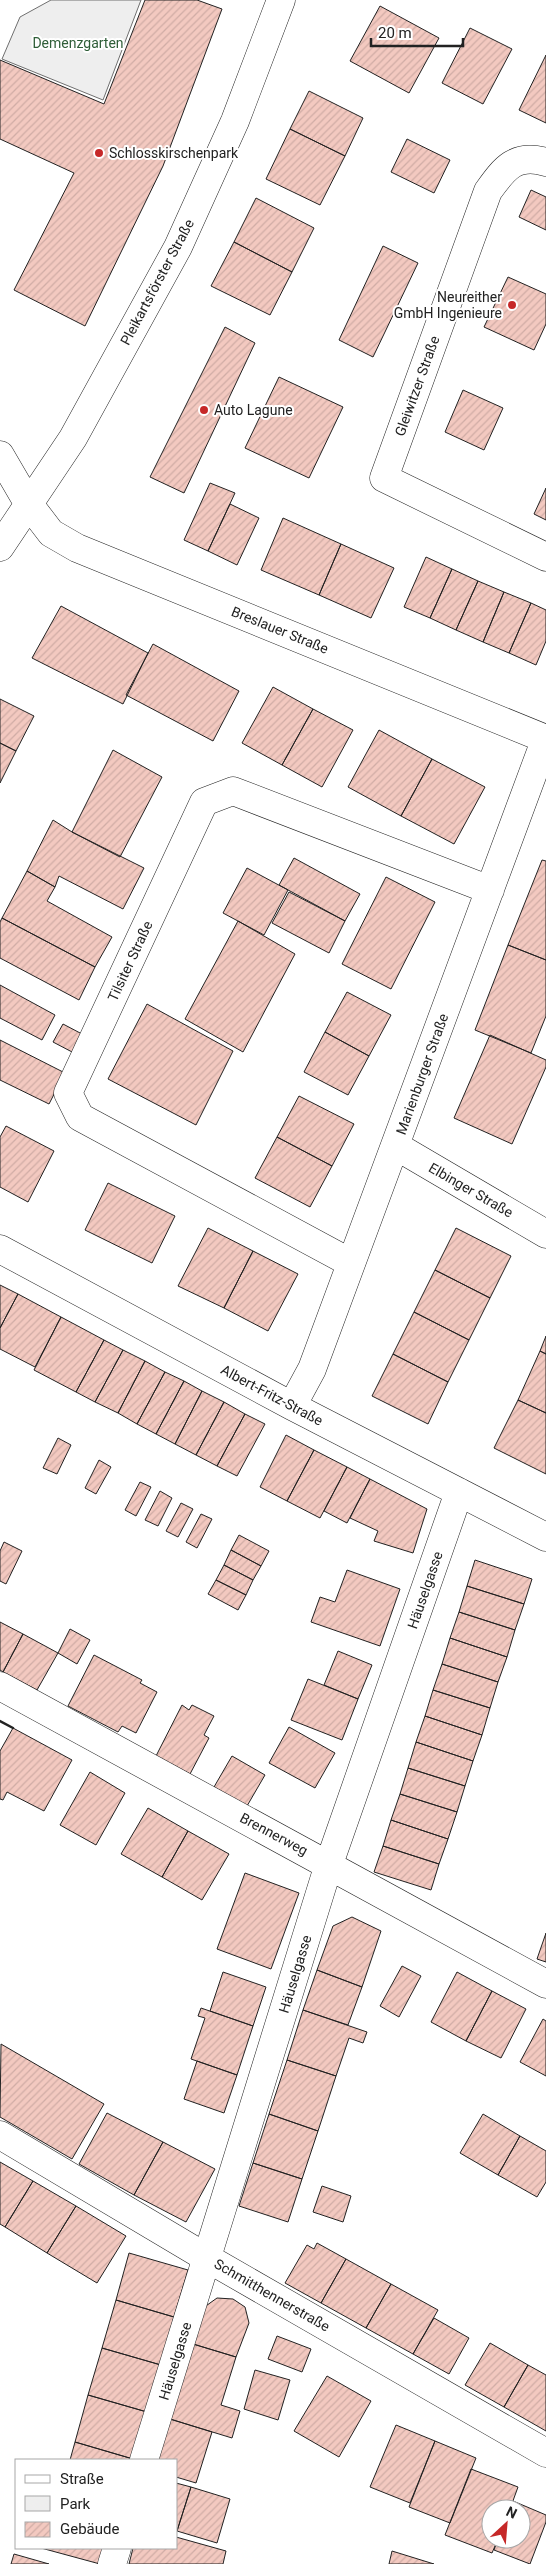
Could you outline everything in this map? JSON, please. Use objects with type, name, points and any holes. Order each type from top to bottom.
[{"type":"street","name":"Pleikartsförster Straße","points":[[0,547],[73,438],[178,247],[235,121],[281,0]]},
{"type":"street","name":"Gleiwitzer Straße","points":[[546,162],[520,161],[506,167],[488,191],[384,478],[546,557]]},
{"type":"street","name":"Breslauer Straße","points":[[0,455],[28,503],[51,533],[77,548],[546,739]]},
{"type":"street","name":"Marienburger Straße","points":[[292,1406],[312,1369],[546,739]]},
{"type":"street","name":"Tilsiter Straße","points":[[351,1263],[80,1117],[68,1094],[204,802],[233,791],[490,890]]},
{"type":"street","name":"Elbinger Straße","points":[[396,1146],[546,1234]]},
{"type":"street","name":"Albert-Fritz-Straße","points":[[0,1249],[292,1406],[546,1537]]},
{"type":"street","name":"Häuselgasse","points":[[144,2459],[329,1864],[459,1492]]},
{"type":"street","name":"Brennerweg","points":[[0,1686],[546,1984]]},
{"type":"street","name":"Schmitthennerstraße","points":[[0,2135],[207,2258],[546,2452]]},
{"type":"street","points":[[112,2564],[117,2549]]},
{"type":"green space","name":"Demenzgarten","points":[[51,0],[141,0],[103,100],[2,59],[20,17]]},
{"type":"building","name":"Schlosskirschenpark","points":[[145,0],[197,0],[222,9],[163,166],[85,326],[14,290],[74,173],[0,139],[0,60],[104,104]]},
{"type":"building","points":[[380,6],[439,38],[409,93],[350,61]]},
{"type":"building","points":[[470,28],[512,49],[483,104],[442,83]]},
{"type":"building","points":[[546,55],[546,123],[519,110]]},
{"type":"building","points":[[309,91],[363,118],[345,156],[290,129]]},
{"type":"building","points":[[290,129],[345,156],[320,205],[266,179]]},
{"type":"building","points":[[407,139],[450,160],[434,193],[391,172]]},
{"type":"building","points":[[531,190],[546,197],[546,230],[519,217]]},
{"type":"building","points":[[256,198],[314,228],[292,272],[234,242]]},
{"type":"building","points":[[234,242],[292,272],[270,315],[211,286]]},
{"type":"building","points":[[383,246],[418,263],[373,357],[339,340]]},
{"type":"building","points":[[508,277],[546,294],[546,324],[534,350],[484,327]]},
{"type":"building","name":"Auto Lagune","points":[[225,327],[255,343],[184,493],[150,477]]},
{"type":"building","points":[[279,377],[343,407],[309,478],[245,448]]},
{"type":"building","points":[[463,390],[503,408],[484,450],[445,432]]},
{"type":"building","points":[[210,483],[235,493],[208,551],[184,540]]},
{"type":"building","points":[[546,488],[546,520],[534,514]]},
{"type":"building","points":[[230,504],[259,518],[237,565],[208,551]]},
{"type":"building","points":[[283,518],[341,544],[319,595],[261,570]]},
{"type":"building","points":[[341,544],[394,568],[371,618],[319,595]]},
{"type":"building","points":[[426,557],[452,569],[430,618],[404,607]]},
{"type":"building","points":[[452,569],[478,581],[456,630],[430,618]]},
{"type":"building","points":[[478,581],[504,592],[483,642],[456,630]]},
{"type":"building","points":[[504,592],[531,603],[509,653],[483,642]]},
{"type":"building","points":[[531,603],[546,610],[546,641],[536,665],[509,653]]},
{"type":"building","points":[[61,606],[148,653],[123,704],[32,658]]},
{"type":"building","points":[[153,644],[239,691],[213,741],[126,695]]},
{"type":"building","points":[[273,687],[313,709],[282,765],[242,743]]},
{"type":"building","points":[[0,699],[34,716],[16,751],[0,743]]},
{"type":"building","points":[[313,709],[353,730],[322,787],[282,765]]},
{"type":"building","points":[[379,730],[432,759],[401,816],[348,787]]},
{"type":"building","points":[[0,743],[16,751],[0,783]]},
{"type":"building","points":[[113,750],[162,777],[120,857],[72,832]]},
{"type":"building","points":[[432,759],[485,787],[454,844],[401,816]]},
{"type":"building","points":[[53,820],[72,832],[144,868],[123,909],[59,876],[55,887],[27,871]]},
{"type":"building","points":[[294,858],[360,894],[345,921],[279,885]]},
{"type":"building","points":[[542,860],[546,861],[546,960],[508,945]]},
{"type":"building","points":[[247,868],[288,890],[264,935],[223,913]]},
{"type":"building","points":[[27,871],[55,887],[47,901],[112,937],[95,967],[2,918]]},
{"type":"building","points":[[386,877],[435,902],[391,989],[342,964]]},
{"type":"building","points":[[289,892],[345,921],[329,953],[272,923]]},
{"type":"building","points":[[2,918],[95,967],[79,1000],[0,958],[0,922]]},
{"type":"building","points":[[238,921],[295,954],[243,1052],[185,1019]]},
{"type":"building","points":[[508,945],[546,960],[546,1016],[531,1053],[475,1030]]},
{"type":"building","points":[[0,985],[55,1015],[42,1040],[0,1018]]},
{"type":"building","points":[[347,992],[391,1015],[369,1056],[325,1032]]},
{"type":"building","points":[[147,1004],[233,1051],[196,1125],[108,1079]]},
{"type":"building","points":[[63,1024],[82,1034],[74,1053],[53,1042]]},
{"type":"building","points":[[325,1032],[369,1056],[348,1095],[304,1072]]},
{"type":"building","points":[[490,1035],[546,1060],[546,1067],[512,1144],[454,1118]]},
{"type":"building","points":[[0,1040],[65,1073],[49,1104],[0,1080]]},
{"type":"building","points":[[299,1096],[354,1124],[332,1166],[277,1137]]},
{"type":"building","points":[[6,1126],[54,1151],[28,1202],[0,1187],[0,1137]]},
{"type":"building","points":[[277,1137],[332,1166],[310,1207],[255,1178]]},
{"type":"building","points":[[108,1183],[175,1216],[152,1263],[85,1230]]},
{"type":"building","points":[[208,1228],[253,1251],[224,1308],[178,1286]]},
{"type":"building","points":[[456,1228],[511,1256],[490,1298],[435,1270]]},
{"type":"building","points":[[253,1251],[298,1274],[268,1331],[224,1308]]},
{"type":"building","points":[[435,1270],[490,1298],[469,1340],[414,1312]]},
{"type":"building","points":[[0,1285],[18,1294],[0,1328]]},
{"type":"building","points":[[18,1294],[61,1317],[35,1367],[0,1349],[0,1328]]},
{"type":"building","points":[[414,1312],[469,1340],[448,1382],[393,1354]]},
{"type":"building","points":[[61,1317],[104,1340],[76,1392],[34,1370]]},
{"type":"building","points":[[546,1336],[546,1354],[540,1351]]},
{"type":"building","points":[[104,1340],[123,1350],[95,1402],[76,1392]]},
{"type":"building","points":[[123,1350],[145,1361],[118,1413],[95,1402]]},
{"type":"building","points":[[540,1351],[546,1354],[546,1413],[518,1400]]},
{"type":"building","points":[[393,1354],[448,1382],[428,1424],[372,1396]]},
{"type":"building","points":[[145,1361],[165,1372],[137,1424],[118,1413]]},
{"type":"building","points":[[165,1372],[184,1381],[156,1434],[137,1424]]},
{"type":"building","points":[[184,1381],[202,1391],[175,1444],[156,1434]]},
{"type":"building","points":[[202,1391],[224,1402],[196,1455],[175,1444]]},
{"type":"building","points":[[518,1400],[546,1413],[546,1474],[494,1448]]},
{"type":"building","points":[[224,1402],[245,1414],[217,1466],[196,1455]]},
{"type":"building","points":[[245,1414],[265,1424],[237,1476],[217,1466]]},
{"type":"building","points":[[286,1435],[314,1450],[287,1501],[260,1487]]},
{"type":"building","points":[[58,1438],[71,1445],[57,1474],[43,1468]]},
{"type":"building","points":[[314,1450],[347,1467],[320,1518],[287,1501]]},
{"type":"building","points":[[99,1460],[111,1467],[96,1494],[85,1488]]},
{"type":"building","points":[[347,1467],[370,1479],[347,1523],[324,1511]]},
{"type":"building","points":[[370,1479],[427,1509],[413,1553],[374,1541],[378,1531],[350,1518]]},
{"type":"building","points":[[140,1482],[151,1487],[136,1516],[125,1510]]},
{"type":"building","points":[[160,1491],[172,1498],[158,1526],[145,1520]]},
{"type":"building","points":[[181,1503],[193,1509],[178,1537],[166,1531]]},
{"type":"building","points":[[201,1514],[212,1519],[197,1548],[186,1542]]},
{"type":"building","points":[[239,1535],[269,1551],[261,1566],[231,1550]]},
{"type":"building","points":[[4,1542],[22,1551],[6,1584],[0,1581],[0,1551]]},
{"type":"building","points":[[231,1550],[261,1566],[253,1580],[224,1565]]},
{"type":"building","points":[[475,1560],[532,1579],[524,1604],[467,1586]]},
{"type":"building","points":[[224,1565],[253,1580],[246,1595],[216,1580]]},
{"type":"building","points":[[347,1570],[400,1589],[380,1646],[311,1622],[320,1597],[335,1602]]},
{"type":"building","points":[[216,1580],[246,1595],[238,1610],[208,1594]]},
{"type":"building","points":[[467,1586],[524,1604],[515,1630],[459,1612]]},
{"type":"building","points":[[459,1612],[515,1630],[507,1657],[450,1638]]},
{"type":"building","points":[[0,1622],[23,1634],[3,1672],[0,1670]]},
{"type":"building","points":[[70,1629],[90,1640],[77,1664],[58,1653]]},
{"type":"building","points":[[23,1634],[58,1653],[37,1690],[3,1672]]},
{"type":"building","points":[[450,1638],[507,1657],[498,1682],[442,1664]]},
{"type":"building","points":[[338,1651],[372,1665],[358,1699],[324,1685]]},
{"type":"building","points":[[94,1655],[142,1680],[140,1683],[157,1692],[136,1733],[122,1726],[118,1732],[68,1706]]},
{"type":"building","points":[[442,1664],[498,1682],[490,1708],[433,1690]]},
{"type":"building","points":[[308,1679],[358,1699],[342,1740],[291,1720]]},
{"type":"building","points":[[433,1690],[490,1708],[482,1735],[425,1716]]},
{"type":"building","points":[[182,1705],[189,1710],[192,1705],[214,1716],[204,1735],[209,1738],[190,1774],[156,1756]]},
{"type":"building","points":[[425,1716],[482,1735],[473,1761],[416,1742]]},
{"type":"building","points":[[289,1727],[335,1753],[315,1788],[269,1763]]},
{"type":"building","points":[[13,1728],[72,1760],[44,1811],[7,1792],[3,1800],[0,1799],[0,1751]]},
{"type":"building","points":[[416,1742],[473,1761],[465,1786],[408,1768]]},
{"type":"building","points":[[232,1756],[265,1775],[247,1806],[214,1787]]},
{"type":"building","points":[[408,1768],[465,1786],[457,1812],[400,1794]]},
{"type":"building","points":[[90,1772],[125,1793],[96,1845],[60,1825]]},
{"type":"building","points":[[400,1794],[457,1812],[448,1839],[391,1820]]},
{"type":"building","points":[[148,1808],[188,1831],[162,1877],[121,1854]]},
{"type":"building","points":[[391,1820],[448,1839],[439,1864],[383,1846]]},
{"type":"building","points":[[188,1831],[229,1854],[202,1900],[162,1877]]},
{"type":"building","points":[[383,1846],[439,1864],[431,1890],[374,1872]]},
{"type":"building","points":[[245,1873],[299,1893],[271,1969],[217,1949]]},
{"type":"building","points":[[352,1917],[381,1931],[362,1987],[317,1970],[333,1926]]},
{"type":"building","points":[[546,1933],[546,1962],[537,1959]]},
{"type":"building","points":[[402,1966],[421,1976],[399,2017],[380,2006]]},
{"type":"building","points":[[317,1970],[362,1987],[348,2025],[303,2010]]},
{"type":"building","points":[[223,1972],[266,1987],[253,2026],[210,2011]]},
{"type":"building","points":[[457,1972],[492,1991],[466,2041],[431,2022]]},
{"type":"building","points":[[492,1991],[526,2009],[501,2058],[466,2041]]},
{"type":"building","points":[[201,2008],[253,2026],[237,2075],[191,2059],[205,2018],[198,2016]]},
{"type":"building","points":[[303,2010],[367,2032],[363,2043],[349,2038],[336,2076],[287,2060]]},
{"type":"building","points":[[543,2019],[546,2021],[546,2076],[520,2062]]},
{"type":"building","points":[[1,2044],[104,2104],[72,2159],[0,2117]]},
{"type":"building","points":[[287,2060],[336,2076],[318,2131],[269,2114]]},
{"type":"building","points":[[197,2061],[237,2075],[224,2113],[184,2099]]},
{"type":"building","points":[[107,2113],[163,2142],[134,2195],[79,2164]]},
{"type":"building","points":[[269,2114],[318,2131],[302,2179],[253,2163]]},
{"type":"building","points":[[483,2114],[520,2136],[498,2175],[460,2153]]},
{"type":"building","points":[[520,2136],[546,2151],[546,2182],[537,2197],[498,2175]]},
{"type":"building","points":[[163,2142],[215,2169],[186,2222],[134,2195]]},
{"type":"building","points":[[0,2162],[33,2181],[5,2227],[0,2224]]},
{"type":"building","points":[[253,2163],[302,2179],[288,2222],[239,2206]]},
{"type":"building","points":[[33,2181],[76,2206],[47,2253],[5,2227]]},
{"type":"building","points":[[322,2186],[351,2196],[343,2222],[313,2212]]},
{"type":"building","points":[[76,2206],[126,2236],[97,2283],[47,2253]]},
{"type":"building","points":[[317,2243],[346,2259],[321,2303],[285,2283],[307,2245],[314,2249]]},
{"type":"building","points":[[129,2253],[188,2270],[174,2317],[116,2300]]},
{"type":"building","points":[[346,2259],[391,2284],[366,2328],[321,2303]]},
{"type":"building","points":[[391,2284],[438,2310],[413,2354],[366,2328]]},
{"type":"building","points":[[217,2298],[233,2299],[245,2307],[249,2323],[236,2357],[193,2344],[203,2308]]},
{"type":"building","points":[[116,2300],[174,2317],[161,2365],[102,2348]]},
{"type":"building","points":[[434,2318],[469,2338],[449,2374],[413,2354]]},
{"type":"building","points":[[277,2336],[311,2349],[302,2372],[268,2359]]},
{"type":"building","points":[[490,2343],[528,2365],[504,2407],[465,2385]]},
{"type":"building","points":[[193,2344],[236,2357],[221,2405],[240,2411],[232,2438],[170,2419]]},
{"type":"building","points":[[102,2348],[161,2365],[147,2412],[88,2395]]},
{"type":"building","points":[[528,2365],[546,2375],[546,2431],[504,2407]]},
{"type":"building","points":[[255,2370],[290,2380],[278,2420],[244,2409]]},
{"type":"building","points":[[327,2376],[371,2401],[339,2457],[294,2431]]},
{"type":"building","points":[[88,2395],[147,2412],[133,2459],[75,2442]]},
{"type":"building","points":[[170,2419],[212,2432],[196,2483],[178,2478],[178,2459],[157,2459]]},
{"type":"building","points":[[396,2425],[435,2441],[410,2503],[370,2487]]},
{"type":"building","points":[[435,2441],[476,2458],[450,2523],[409,2507]]},
{"type":"building","points":[[75,2442],[133,2459],[70,2459]]},
{"type":"building","points":[[471,2469],[518,2487],[514,2499],[481,2499],[481,2549],[445,2535]]},
{"type":"building","points":[[178,2484],[191,2487],[178,2528]]},
{"type":"building","points":[[191,2487],[230,2499],[217,2543],[178,2531]]},
{"type":"building","points":[[531,2509],[546,2515],[546,2522],[530,2564],[494,2550],[531,2549]]},
{"type":"building","points":[[178,2538],[226,2551],[223,2564],[129,2564],[133,2549],[178,2549]]},
{"type":"building","points":[[45,2549],[105,2549],[100,2564]]},
{"type":"building","points":[[482,2549],[494,2549],[492,2553]]},
{"type":"building","points":[[392,2551],[434,2564],[389,2564]]},
{"type":"building","points":[[14,2554],[49,2564],[11,2564]]},
{"type":"wall","points":[[0,1721],[13,1728]]},
{"type":"place","name":"Schlosskirschenpark","points":[[99,153]]},
{"type":"place","name":"Neureither GmbH Ingenieure","points":[[512,305]]},
{"type":"place","name":"Auto Lagune","points":[[204,410]]}]
